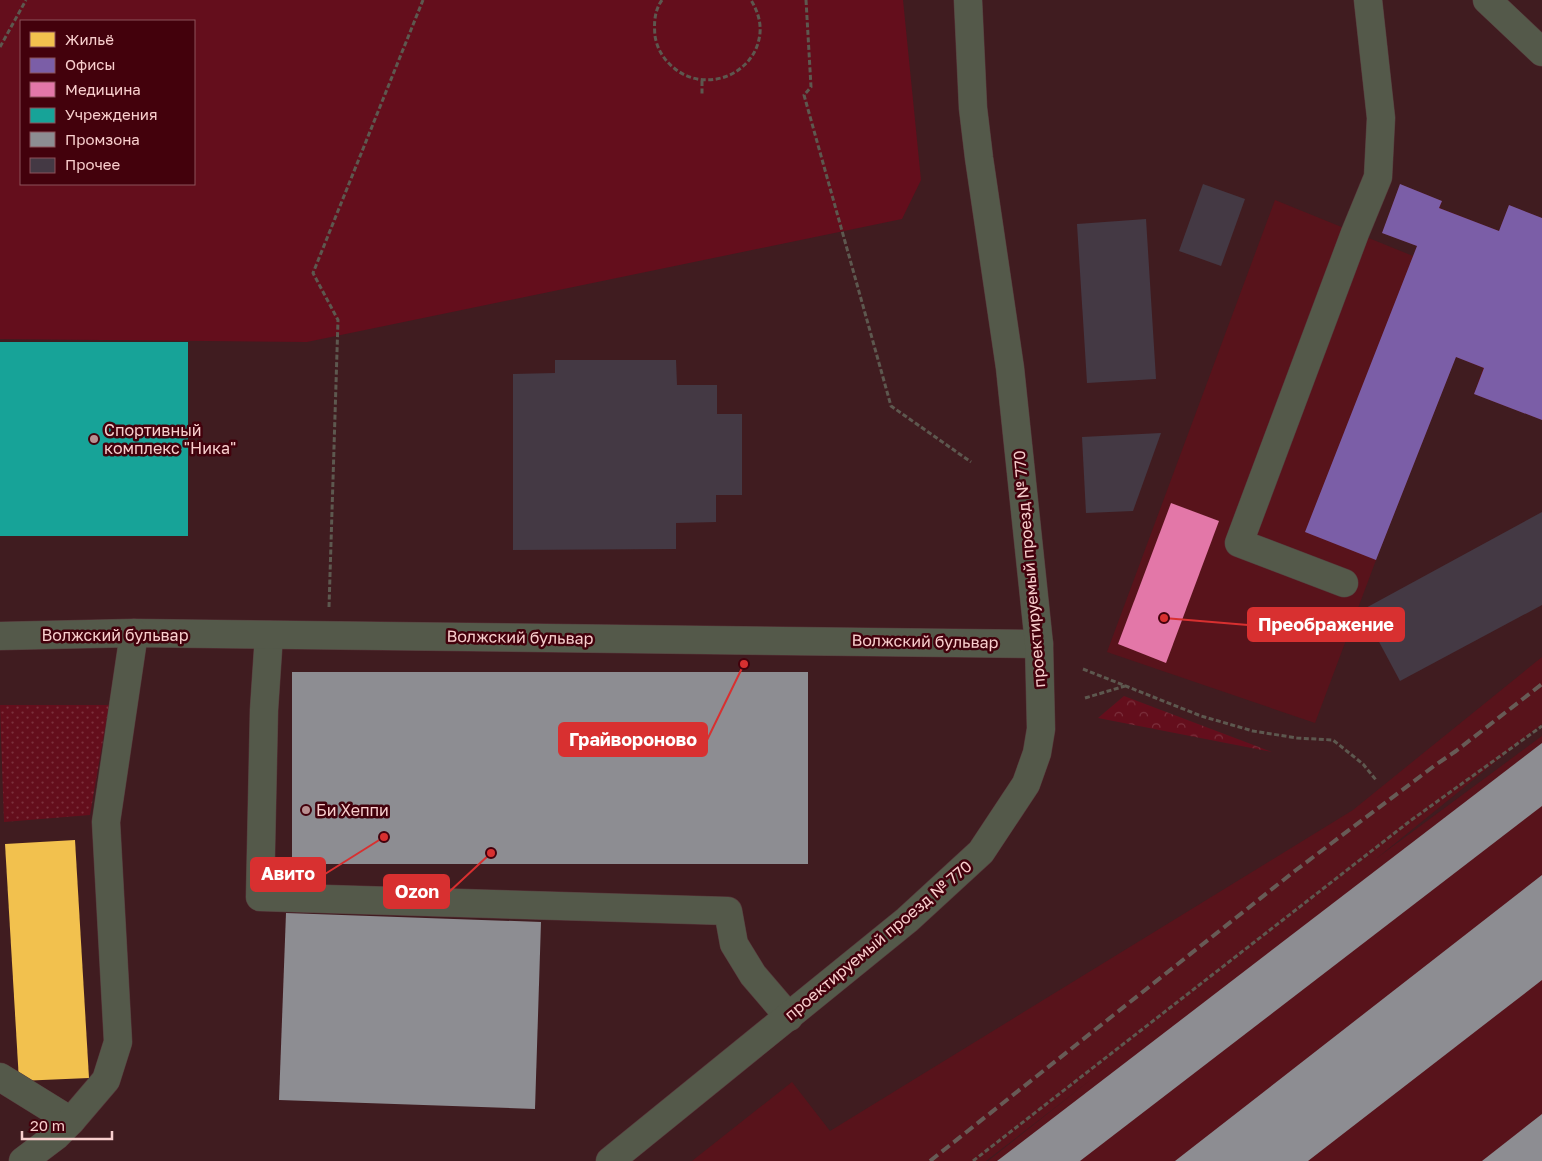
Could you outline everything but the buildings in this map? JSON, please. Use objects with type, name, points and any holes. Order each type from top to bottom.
[{"type":"street","name":"проектируемый проезд № 770","points":[[610,1161],[907,920],[981,852],[1026,784],[1037,753],[1041,729],[1039,644],[1010,368],[979,158],[974,108],[968,0]]},
{"type":"street","points":[[1344,583],[1239,543],[1378,177],[1382,118],[1368,0]]},
{"type":"street","points":[[1487,0],[1542,52]]},
{"type":"street","name":"Волжский бульвар","points":[[0,636],[134,633],[1039,644]]},
{"type":"street","points":[[23,1161],[56,1136],[72,1121],[106,1080],[118,1042],[106,822],[134,633]]},
{"type":"street","points":[[269,635],[264,710],[260,897],[728,911],[734,944],[753,975],[789,1017]]},
{"type":"street","points":[[0,1077],[72,1121]]},
{"type":"path","points":[[0,47],[26,0]]},
{"type":"path","points":[[328,617],[338,320],[313,273],[423,0]]},
{"type":"path","points":[[662,0],[654,22],[656,43],[665,62],[682,75],[702,81],[722,79],[741,69],[754,53],[760,33],[758,12],[751,0]]},
{"type":"path","points":[[806,0],[810,87],[804,95],[891,406],[971,462]]},
{"type":"path","points":[[702,81],[702,95]]},
{"type":"path","points":[[1084,669],[1201,716],[1253,731],[1297,738],[1333,740],[1363,764],[1376,780]]},
{"type":"path","points":[[1086,698],[1126,686]]},
{"type":"path","points":[[972,1161],[1402,827],[1542,726]]},
{"type":"shaded area","points":[[1400,184],[1442,201],[1440,208],[1499,231],[1509,205],[1542,218],[1542,420],[1474,394],[1483,368],[1456,357],[1376,560],[1315,723],[1107,652],[1275,200],[1413,256],[1417,246],[1382,233]]},
{"type":"shaded area","points":[[1542,657],[1542,724],[1377,858],[1542,736],[1542,1161],[988,1161],[1093,1078],[986,1161],[692,1161],[792,1082],[830,1131],[1353,810]]},
{"type":"green space","points":[[0,0],[903,0],[921,180],[902,219],[307,342],[0,339]]},
{"type":"green space","points":[[1124,696],[1272,752],[1098,718]]},
{"type":"green space","points":[[0,705],[109,705],[90,815],[4,822]]},
{"type":"railway","points":[[930,1161],[1296,870],[1456,751],[1542,684]]},
{"type":"place","name":"Спортивный комплекс \"Ника\"","points":[[94,439]]},
{"type":"place","name":"Преображение","points":[[1164,618]]},
{"type":"place","name":"Грайвороново","points":[[744,664]]},
{"type":"place","name":"Би Хеппи","points":[[306,810]]},
{"type":"place","name":"Авито","points":[[384,837]]},
{"type":"place","name":"Ozon","points":[[491,853]]}]
